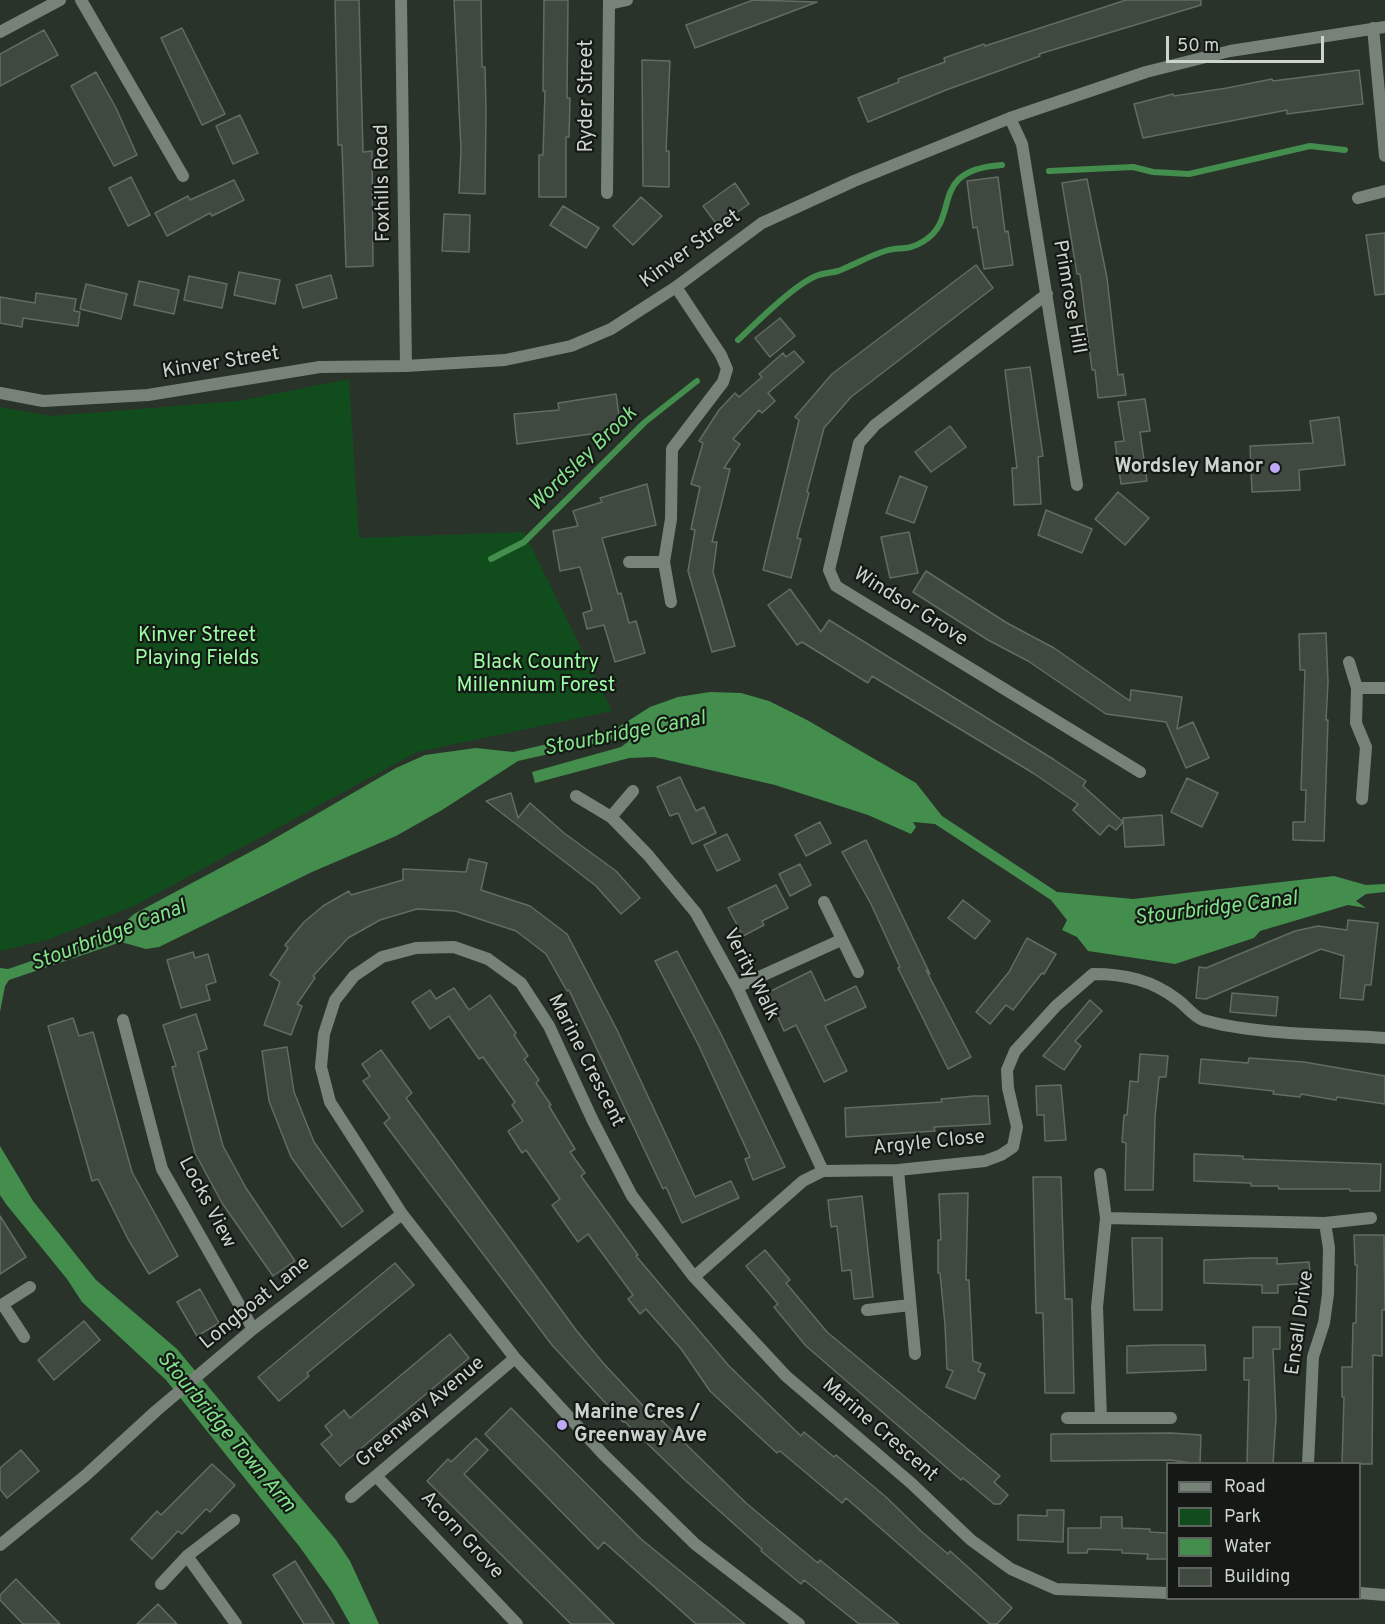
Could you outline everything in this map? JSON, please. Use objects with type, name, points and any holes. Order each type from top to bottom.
[{"type":"street","points":[[0,32],[60,0]]},
{"type":"street","points":[[81,0],[183,176]]},
{"type":"street","name":"Foxhills Road","points":[[401,0],[406,366]]},
{"type":"street","points":[[609,2],[627,0]]},
{"type":"street","name":"Ryder Street","points":[[607,193],[609,2]]},
{"type":"street","points":[[1379,28],[1385,156]]},
{"type":"street","name":"Kinver Street","points":[[0,393],[43,401],[148,395],[321,367],[406,366],[505,360],[570,346],[611,329],[676,287],[762,223],[854,181],[1010,118],[1157,69],[1230,51],[1379,28]]},
{"type":"street","name":"Primrose Hill","points":[[1010,118],[1022,144],[1077,485]]},
{"type":"street","points":[[1358,198],[1385,191]]},
{"type":"street","points":[[671,602],[664,562],[671,519],[672,449],[723,381],[726,369],[721,355],[676,287]]},
{"type":"street","name":"Windsor Grove","points":[[1047,294],[875,426],[859,443],[829,570],[836,586],[1140,772]]},
{"type":"street","points":[[629,562],[664,562]]},
{"type":"street","points":[[1349,662],[1357,688],[1356,723],[1366,747],[1362,799]]},
{"type":"street","points":[[1357,688],[1385,688]]},
{"type":"street","points":[[611,817],[633,791]]},
{"type":"street","name":"Verity Walk","points":[[576,796],[611,817],[648,855],[696,913],[737,987],[823,1171]]},
{"type":"street","points":[[824,902],[858,972]]},
{"type":"street","points":[[737,987],[841,940]]},
{"type":"street","name":"Marine Crescent","points":[[799,1624],[695,1544],[603,1454],[515,1358],[402,1214],[330,1102],[321,1067],[324,1034],[335,1000],[354,976],[382,957],[416,948],[454,947],[488,959],[521,983],[549,1026],[593,1121],[632,1196],[694,1277],[724,1312],[786,1376],[911,1484],[970,1540],[1011,1569],[1056,1589],[1166,1593]]},
{"type":"street","name":"Argyle Close","points":[[694,1277],[803,1181],[823,1171],[898,1170],[985,1161],[1002,1155],[1013,1147],[1017,1127],[1008,1088],[1007,1070],[1015,1051],[1063,999],[1093,974],[1114,974],[1146,981],[1177,999],[1200,1020],[1282,1031],[1385,1038]]},
{"type":"street","name":"Locks View","points":[[123,1020],[162,1169],[253,1329]]},
{"type":"street","points":[[898,1170],[915,1354]]},
{"type":"street","points":[[1100,1173],[1106,1218],[1097,1307],[1101,1418]]},
{"type":"street","name":"Longboat Lane","points":[[0,1545],[85,1476],[156,1411],[253,1329],[402,1214]]},
{"type":"street","points":[[1106,1218],[1325,1223],[1371,1218]]},
{"type":"street","name":"Ensall Drive","points":[[1308,1462],[1313,1357],[1324,1323],[1328,1294],[1329,1248],[1325,1223]]},
{"type":"street","points":[[24,1337],[1,1306],[30,1287]]},
{"type":"street","points":[[867,1310],[910,1305]]},
{"type":"street","name":"Greenway Avenue","points":[[351,1497],[515,1358]]},
{"type":"street","points":[[1067,1418],[1171,1418]]},
{"type":"street","name":"Acorn Grove","points":[[376,1476],[517,1624]]},
{"type":"street","points":[[161,1584],[187,1556],[234,1520]]},
{"type":"street","points":[[187,1556],[232,1623]]},
{"type":"street","points":[[1361,1593],[1385,1595]]},
{"type":"green space","name":"Kinver Street Playing Fields","points":[[349,379],[359,538],[524,532],[612,711],[417,752],[136,905],[47,940],[0,951],[0,407],[51,416],[238,401]]},
{"type":"water","name":"Stourbridge Canal","points":[[710,692],[741,693],[769,701],[807,720],[916,783],[942,816],[1057,892],[1133,899],[1334,876],[1366,885],[1385,884],[1385,892],[1366,894],[1356,901],[1366,908],[1348,905],[1260,931],[1254,938],[1175,964],[1088,951],[1077,937],[1062,930],[1067,920],[1051,900],[935,824],[913,822],[916,827],[911,834],[868,815],[775,785],[654,757],[629,758],[535,783],[532,772],[621,747],[629,741],[619,738],[518,761],[442,810],[396,836],[312,872],[159,947],[146,949],[121,942],[9,980],[5,986],[0,1012],[0,968],[8,969],[113,933],[134,914],[265,844],[396,768],[425,755],[476,748],[513,752],[617,728],[650,707],[678,697]]},
{"type":"water","name":"Stourbridge Town Arm","points":[[0,1146],[33,1201],[96,1280],[177,1349],[336,1540],[350,1561],[379,1624],[350,1624],[332,1592],[299,1546],[166,1380],[82,1302],[67,1279],[0,1195]]},
{"type":"building","points":[[335,0],[359,0],[363,152],[372,151],[373,266],[346,267],[342,145],[338,145]]},
{"type":"building","points":[[454,0],[481,0],[482,67],[485,67],[486,111],[485,194],[459,193],[461,150]]},
{"type":"building","points":[[544,0],[568,0],[567,98],[570,98],[569,137],[566,137],[566,197],[539,197],[539,155],[543,155],[545,91],[543,91]]},
{"type":"building","points":[[753,0],[817,2],[695,48],[686,25]]},
{"type":"building","points":[[1126,0],[1201,0],[1201,5],[1039,54],[1040,56],[946,90],[868,122],[858,98],[899,82],[898,79],[945,62],[944,58],[984,44],[985,46]]},
{"type":"building","points":[[182,28],[225,114],[202,125],[161,38]]},
{"type":"building","points":[[44,30],[58,55],[0,86],[0,54]]},
{"type":"building","points":[[642,60],[670,61],[666,151],[669,151],[669,187],[643,186]]},
{"type":"building","points":[[1359,70],[1363,104],[1287,114],[1287,110],[1143,138],[1134,104],[1173,94],[1174,96],[1227,88],[1272,79],[1273,81]]},
{"type":"building","points":[[96,72],[116,108],[137,155],[114,166],[71,86]]},
{"type":"building","points":[[240,115],[258,153],[233,164],[216,126]]},
{"type":"building","points":[[131,177],[150,215],[128,226],[109,188]]},
{"type":"building","points":[[998,177],[1005,232],[1008,231],[1013,265],[984,269],[977,227],[973,228],[967,181]]},
{"type":"building","points":[[1087,179],[1107,278],[1118,375],[1123,374],[1126,395],[1098,398],[1095,370],[1092,370],[1080,274],[1077,274],[1062,183]]},
{"type":"building","points":[[234,180],[244,200],[212,216],[210,213],[167,236],[155,213],[188,196],[190,200]]},
{"type":"building","points":[[735,183],[749,204],[718,226],[703,206]]},
{"type":"building","points":[[641,197],[662,216],[633,245],[613,226]]},
{"type":"building","points":[[563,206],[599,228],[586,248],[550,225]]},
{"type":"building","points":[[444,214],[470,215],[469,252],[442,251]]},
{"type":"building","points":[[1385,233],[1385,294],[1375,295],[1366,235]]},
{"type":"building","points":[[976,265],[993,288],[851,397],[824,428],[807,492],[809,493],[797,538],[801,539],[791,578],[763,570],[799,420],[795,417],[832,374]]},
{"type":"building","points":[[239,272],[280,280],[275,304],[234,295]]},
{"type":"building","points":[[331,275],[337,298],[303,308],[296,285]]},
{"type":"building","points":[[189,276],[227,284],[222,308],[184,300]]},
{"type":"building","points":[[139,281],[179,290],[174,314],[134,305]]},
{"type":"building","points":[[86,284],[127,294],[121,319],[80,309]]},
{"type":"building","points":[[36,293],[76,299],[74,311],[80,312],[78,326],[23,318],[22,327],[0,323],[0,297],[35,303]]},
{"type":"building","points":[[780,318],[795,336],[770,357],[755,338]]},
{"type":"building","points":[[794,351],[804,362],[768,393],[775,401],[762,413],[759,410],[733,439],[740,444],[724,468],[730,469],[712,542],[717,542],[713,572],[735,646],[712,652],[688,571],[695,530],[691,529],[700,487],[691,484],[703,443],[699,441],[719,410],[735,393],[739,397],[762,377],[759,374],[783,353],[786,357]]},
{"type":"building","points":[[1030,367],[1043,456],[1038,457],[1041,504],[1014,505],[1012,468],[1017,468],[1005,370]]},
{"type":"building","points":[[616,394],[621,430],[517,444],[514,414],[559,410],[558,403]]},
{"type":"building","points":[[1145,399],[1150,431],[1140,432],[1147,481],[1121,484],[1115,442],[1124,441],[1118,402]]},
{"type":"building","points":[[1339,417],[1345,465],[1299,470],[1300,490],[1252,492],[1250,446],[1313,443],[1310,421]]},
{"type":"building","points":[[950,426],[966,447],[931,472],[915,452]]},
{"type":"building","points":[[900,476],[927,487],[914,523],[886,513]]},
{"type":"building","points":[[647,484],[656,525],[602,538],[618,594],[621,593],[629,623],[636,621],[645,653],[615,662],[604,625],[587,629],[583,613],[592,610],[580,567],[560,571],[553,531],[578,526],[573,511],[602,502],[600,498]]},
{"type":"building","points":[[1118,492],[1149,518],[1125,545],[1095,519]]},
{"type":"building","points":[[1046,510],[1092,529],[1082,553],[1038,535]]},
{"type":"building","points":[[909,532],[918,573],[890,578],[881,537]]},
{"type":"building","points":[[926,571],[1007,623],[1054,648],[1130,701],[1131,690],[1182,697],[1177,729],[1193,722],[1209,758],[1186,768],[1166,722],[1106,714],[1028,661],[988,640],[913,592]]},
{"type":"building","points":[[790,589],[821,632],[829,620],[1053,759],[1086,781],[1083,786],[1123,822],[1116,830],[1109,825],[1100,835],[1073,810],[1078,804],[1033,773],[872,676],[868,683],[802,642],[797,645],[768,605]]},
{"type":"building","points":[[1326,633],[1328,682],[1326,720],[1328,720],[1324,841],[1293,840],[1293,822],[1305,822],[1306,790],[1301,790],[1305,670],[1300,670],[1299,634]]},
{"type":"building","points":[[680,777],[696,811],[704,807],[716,833],[692,844],[678,813],[670,816],[657,787]]},
{"type":"building","points":[[1187,778],[1218,793],[1202,827],[1171,812]]},
{"type":"building","points":[[511,793],[518,818],[530,803],[564,833],[616,871],[640,898],[621,914],[596,886],[486,801]]},
{"type":"building","points":[[1162,815],[1164,845],[1125,847],[1123,818]]},
{"type":"building","points":[[820,822],[831,843],[806,856],[795,835]]},
{"type":"building","points":[[727,834],[740,860],[717,871],[704,845]]},
{"type":"building","points":[[866,840],[930,974],[926,970],[971,1057],[948,1069],[898,968],[900,967],[871,904],[842,852]]},
{"type":"building","points":[[469,859],[487,863],[481,890],[530,906],[567,934],[617,1030],[695,1197],[731,1181],[739,1198],[682,1223],[666,1187],[663,1189],[569,990],[567,991],[546,954],[516,931],[455,911],[417,909],[380,920],[348,938],[313,976],[315,978],[297,1004],[302,1006],[291,1035],[264,1025],[280,982],[270,975],[288,948],[285,945],[304,922],[323,906],[349,891],[351,895],[403,880],[403,869],[466,872]]},
{"type":"building","points":[[800,864],[811,885],[790,896],[779,874]]},
{"type":"building","points":[[776,885],[788,908],[762,921],[764,925],[743,936],[728,908]]},
{"type":"building","points":[[963,900],[990,921],[975,939],[948,918]]},
{"type":"building","points":[[1348,920],[1378,923],[1371,985],[1365,985],[1363,1000],[1340,998],[1344,956],[1321,949],[1206,999],[1196,998],[1199,967],[1206,968],[1295,931],[1318,926],[1347,930]]},
{"type":"building","points":[[1027,938],[1056,954],[1044,974],[1042,973],[1013,1010],[1006,1005],[990,1024],[976,1012],[1009,972]]},
{"type":"building","points":[[677,951],[721,1034],[785,1167],[753,1180],[745,1159],[750,1157],[698,1044],[655,961]]},
{"type":"building","points":[[193,952],[195,958],[208,954],[216,982],[206,985],[210,1000],[181,1008],[167,960]]},
{"type":"building","points":[[811,971],[825,1001],[856,986],[866,1007],[825,1026],[847,1071],[824,1082],[796,1025],[784,1031],[767,993]]},
{"type":"building","points":[[454,988],[469,1010],[490,995],[516,1033],[514,1035],[528,1056],[524,1059],[539,1080],[536,1083],[575,1149],[570,1152],[585,1173],[581,1176],[638,1255],[636,1256],[729,1366],[801,1436],[804,1432],[834,1457],[836,1455],[948,1554],[950,1551],[1012,1608],[997,1624],[990,1624],[846,1498],[842,1503],[780,1451],[777,1453],[710,1391],[682,1350],[646,1309],[640,1314],[628,1299],[633,1295],[588,1234],[578,1242],[552,1205],[560,1199],[526,1150],[522,1153],[508,1131],[523,1121],[512,1105],[515,1102],[483,1057],[479,1059],[449,1016],[430,1029],[412,1002],[430,990],[436,999]]},
{"type":"building","points":[[1232,993],[1278,997],[1276,1016],[1230,1012]]},
{"type":"building","points":[[1090,1000],[1102,1011],[1075,1041],[1081,1046],[1064,1070],[1043,1056]]},
{"type":"building","points":[[196,1014],[207,1049],[198,1052],[223,1146],[246,1188],[295,1261],[273,1276],[222,1203],[195,1153],[172,1067],[176,1066],[163,1025]]},
{"type":"building","points":[[73,1018],[79,1036],[93,1032],[132,1172],[178,1256],[149,1274],[128,1239],[98,1179],[92,1181],[48,1026]]},
{"type":"building","points":[[287,1047],[294,1092],[314,1142],[363,1211],[342,1227],[291,1157],[269,1101],[262,1051]]},
{"type":"building","points":[[381,1050],[412,1093],[406,1098],[576,1330],[604,1364],[648,1411],[650,1409],[746,1503],[818,1563],[820,1560],[899,1624],[859,1624],[804,1580],[801,1584],[761,1551],[762,1549],[623,1422],[552,1345],[384,1123],[390,1118],[363,1081],[370,1076],[362,1064]]},
{"type":"building","points":[[1140,1054],[1168,1056],[1166,1077],[1159,1077],[1155,1117],[1153,1190],[1125,1190],[1126,1143],[1122,1142],[1124,1115],[1127,1115],[1130,1081],[1138,1082]]},
{"type":"building","points":[[1249,1058],[1304,1062],[1385,1076],[1385,1104],[1337,1097],[1336,1100],[1301,1094],[1300,1097],[1273,1094],[1274,1091],[1199,1083],[1201,1059],[1248,1063]]},
{"type":"building","points":[[1061,1085],[1066,1140],[1045,1141],[1044,1115],[1037,1115],[1036,1086]]},
{"type":"building","points":[[988,1096],[990,1124],[934,1127],[935,1131],[846,1137],[845,1108],[942,1102],[941,1099]]},
{"type":"building","points":[[1194,1154],[1243,1156],[1243,1159],[1381,1164],[1380,1191],[1279,1189],[1278,1186],[1251,1186],[1251,1183],[1194,1181]]},
{"type":"building","points":[[1033,1177],[1061,1177],[1065,1299],[1072,1299],[1074,1393],[1045,1393],[1043,1313],[1036,1313]]},
{"type":"building","points":[[968,1193],[966,1280],[969,1280],[973,1361],[981,1364],[978,1371],[985,1374],[975,1399],[946,1387],[953,1371],[947,1369],[945,1325],[940,1273],[938,1273],[938,1240],[941,1240],[939,1194]]},
{"type":"building","points":[[862,1196],[873,1297],[854,1299],[851,1270],[842,1271],[837,1226],[831,1227],[828,1200]]},
{"type":"building","points":[[0,1216],[26,1257],[0,1274]]},
{"type":"building","points":[[1354,1235],[1384,1235],[1385,1310],[1382,1310],[1382,1356],[1373,1355],[1372,1464],[1342,1462],[1344,1397],[1342,1397],[1342,1367],[1352,1367],[1353,1323],[1356,1323],[1357,1265],[1355,1265]]},
{"type":"building","points":[[1132,1238],[1162,1238],[1162,1310],[1134,1310]]},
{"type":"building","points":[[765,1250],[790,1280],[786,1283],[827,1332],[1000,1476],[994,1482],[1008,1495],[1000,1504],[994,1504],[963,1478],[961,1480],[806,1346],[774,1307],[778,1304],[746,1266]]},
{"type":"building","points":[[1277,1258],[1277,1264],[1309,1262],[1311,1283],[1278,1285],[1278,1293],[1262,1293],[1262,1285],[1204,1283],[1204,1260]]},
{"type":"building","points":[[395,1263],[414,1285],[307,1373],[309,1376],[279,1401],[258,1377]]},
{"type":"building","points":[[200,1289],[219,1323],[197,1336],[177,1302]]},
{"type":"building","points":[[84,1321],[100,1340],[54,1380],[38,1360]]},
{"type":"building","points":[[1253,1327],[1280,1327],[1280,1349],[1273,1349],[1276,1417],[1273,1462],[1247,1462],[1249,1380],[1244,1380],[1244,1358],[1253,1358]]},
{"type":"building","points":[[450,1334],[469,1358],[340,1466],[321,1444],[332,1435],[325,1426],[344,1410],[350,1418]]},
{"type":"building","points":[[1205,1345],[1206,1370],[1127,1373],[1127,1346]]},
{"type":"building","points":[[511,1408],[641,1539],[745,1624],[696,1624],[604,1542],[598,1549],[485,1434]]},
{"type":"building","points":[[1051,1434],[1201,1435],[1200,1462],[1051,1461]]},
{"type":"building","points":[[476,1438],[488,1450],[464,1474],[614,1624],[571,1624],[427,1481],[448,1459],[451,1462]]},
{"type":"building","points":[[21,1450],[39,1471],[7,1498],[0,1489],[0,1468]]},
{"type":"building","points":[[212,1464],[235,1485],[210,1512],[206,1509],[182,1534],[178,1531],[152,1559],[131,1539],[157,1511],[161,1515]]},
{"type":"building","points":[[1047,1510],[1064,1510],[1063,1542],[1018,1540],[1018,1515],[1047,1516]]},
{"type":"building","points":[[1101,1517],[1122,1517],[1122,1528],[1150,1529],[1150,1532],[1166,1533],[1166,1559],[1147,1559],[1148,1554],[1122,1553],[1122,1550],[1088,1549],[1087,1553],[1068,1553],[1068,1528],[1101,1528]]},
{"type":"building","points":[[295,1561],[334,1624],[304,1624],[273,1575]]},
{"type":"building","points":[[16,1579],[60,1624],[23,1624],[0,1600],[0,1595]]},
{"type":"building","points":[[158,1604],[177,1624],[137,1624]]},
{"type":"waterway","name":"Wordsley Brook","points":[[1049,171],[1133,167],[1153,172],[1189,174],[1310,146],[1345,150]]},
{"type":"waterway","name":"Wordsley Brook","points":[[738,340],[797,287],[807,281],[819,275],[838,271],[873,255],[908,248],[924,241],[935,231],[942,220],[954,185],[963,176],[978,169],[1002,165]]},
{"type":"waterway","name":"Wordsley Brook","points":[[491,559],[524,542],[645,422],[697,381]]},
{"type":"place","name":"Wordsley Manor","points":[[1275,468]]},
{"type":"place","name":"Marine Cres / Greenway Ave","points":[[562,1425]]},
{"type":"park label","name":"Black Country Millennium Forest","points":[[536,676]]}]
